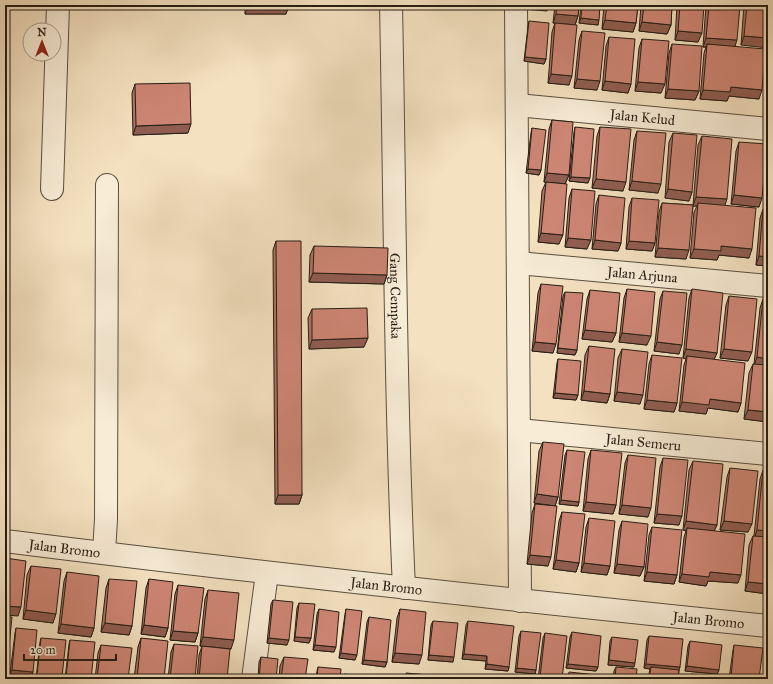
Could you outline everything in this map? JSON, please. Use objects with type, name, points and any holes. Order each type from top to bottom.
[{"type":"street","points":[[52,189],[58,5]]},
{"type":"street","name":"Gang Cempaka","points":[[391,5],[401,533],[404,588]]},
{"type":"street","points":[[516,5],[520,601]]},
{"type":"street","name":"Jalan Kelud","points":[[517,105],[768,129]]},
{"type":"street","points":[[104,553],[106,519],[107,185]]},
{"type":"street","name":"Jalan Arjuna","points":[[518,263],[768,286]]},
{"type":"street","name":"Jalan Semeru","points":[[519,430],[768,454]]},
{"type":"street","name":"Jalan Bromo","points":[[5,541],[267,573],[520,601],[768,626]]},
{"type":"street","points":[[252,679],[267,573]]},
{"type":"building","points":[[248,5],[289,5],[248,6]]},
{"type":"building","points":[[557,5],[579,5],[578,16],[556,14]]},
{"type":"building","points":[[582,5],[600,5],[599,20],[581,18]]},
{"type":"building","points":[[607,5],[638,5],[636,23],[605,20]]},
{"type":"building","points":[[644,5],[672,5],[671,25],[642,22]]},
{"type":"building","points":[[680,5],[704,5],[702,33],[678,31]]},
{"type":"building","points":[[709,5],[740,5],[737,40],[706,38]]},
{"type":"building","points":[[747,5],[768,5],[768,38],[744,36]]},
{"type":"building","points":[[529,21],[549,23],[546,59],[525,57]]},
{"type":"building","points":[[555,23],[577,25],[572,76],[551,74]]},
{"type":"building","points":[[582,31],[605,33],[600,81],[577,79]]},
{"type":"building","points":[[609,37],[635,39],[631,84],[605,81]]},
{"type":"building","points":[[642,39],[669,41],[665,84],[638,82]]},
{"type":"building","points":[[672,44],[702,46],[699,91],[668,89]]},
{"type":"building","points":[[707,44],[765,49],[762,90],[731,87],[730,92],[703,90]]},
{"type":"building","points":[[190,83],[191,124],[136,126],[135,84]]},
{"type":"building","points":[[552,120],[573,122],[569,175],[547,173]]},
{"type":"building","points":[[575,127],[594,129],[590,178],[571,177]]},
{"type":"building","points":[[600,127],[631,129],[626,182],[596,179]]},
{"type":"building","points":[[532,128],[546,130],[541,170],[528,169]]},
{"type":"building","points":[[637,131],[666,133],[661,184],[632,181]]},
{"type":"building","points":[[673,133],[697,135],[692,192],[668,189]]},
{"type":"building","points":[[702,136],[732,139],[727,199],[696,197]]},
{"type":"building","points":[[739,142],[767,144],[762,198],[734,195]]},
{"type":"building","points":[[546,182],[567,184],[563,235],[541,233]]},
{"type":"building","points":[[572,189],[595,191],[591,240],[568,238]]},
{"type":"building","points":[[599,195],[625,198],[621,243],[595,240]]},
{"type":"building","points":[[632,198],[659,200],[655,243],[629,241]]},
{"type":"building","points":[[662,203],[693,205],[689,250],[658,248]]},
{"type":"building","points":[[698,203],[756,208],[752,249],[721,246],[721,251],[694,249]]},
{"type":"building","points":[[763,209],[768,210],[768,257],[759,256]]},
{"type":"building","points":[[276,241],[301,241],[302,495],[278,495]]},
{"type":"building","points":[[314,246],[388,248],[387,275],[313,273]]},
{"type":"building","points":[[541,284],[563,286],[556,344],[535,342]]},
{"type":"building","points":[[627,289],[655,292],[651,336],[622,333]]},
{"type":"building","points":[[692,289],[723,293],[717,353],[686,349]]},
{"type":"building","points":[[590,290],[620,293],[616,333],[585,330]]},
{"type":"building","points":[[663,291],[687,293],[682,345],[657,342]]},
{"type":"building","points":[[565,292],[583,293],[577,350],[558,348]]},
{"type":"building","points":[[729,296],[757,299],[752,352],[724,349]]},
{"type":"building","points":[[763,299],[768,299],[768,359],[757,357]]},
{"type":"building","points":[[367,308],[368,338],[312,340],[312,309]]},
{"type":"building","points":[[589,346],[615,349],[610,394],[584,391]]},
{"type":"building","points":[[622,349],[648,352],[643,395],[617,392]]},
{"type":"building","points":[[652,355],[682,358],[677,403],[647,400]]},
{"type":"building","points":[[687,356],[745,363],[741,403],[710,399],[709,405],[682,402]]},
{"type":"building","points":[[558,359],[581,361],[578,395],[555,393]]},
{"type":"building","points":[[753,364],[768,365],[768,412],[748,410]]},
{"type":"building","points":[[543,442],[564,444],[558,497],[537,494]]},
{"type":"building","points":[[567,450],[585,452],[579,502],[561,500]]},
{"type":"building","points":[[591,450],[622,453],[616,505],[586,502]]},
{"type":"building","points":[[628,455],[656,458],[651,508],[622,505]]},
{"type":"building","points":[[663,458],[688,460],[682,516],[657,514]]},
{"type":"building","points":[[693,461],[723,464],[717,525],[686,521]]},
{"type":"building","points":[[730,468],[758,471],[752,524],[724,521]]},
{"type":"building","points":[[763,470],[768,471],[768,531],[757,530]]},
{"type":"building","points":[[535,504],[557,506],[551,557],[530,555]]},
{"type":"building","points":[[562,512],[585,514],[579,563],[556,560]]},
{"type":"building","points":[[589,518],[615,521],[610,566],[584,563]]},
{"type":"building","points":[[622,521],[648,524],[644,567],[617,564]]},
{"type":"building","points":[[652,527],[682,530],[677,575],[647,572]]},
{"type":"building","points":[[687,528],[745,534],[741,575],[710,572],[709,577],[682,574]]},
{"type":"building","points":[[753,536],[768,537],[768,584],[748,582]]},
{"type":"building","points":[[5,558],[26,561],[21,607],[5,606]]},
{"type":"building","points":[[31,566],[61,569],[56,614],[26,610]]},
{"type":"building","points":[[67,572],[99,576],[94,628],[61,624]]},
{"type":"building","points":[[109,579],[137,581],[132,626],[105,623]]},
{"type":"building","points":[[149,579],[173,582],[168,628],[144,625]]},
{"type":"building","points":[[178,585],[204,588],[198,633],[173,631]]},
{"type":"building","points":[[208,590],[239,593],[234,640],[203,637]]},
{"type":"building","points":[[273,600],[293,602],[289,640],[269,638]]},
{"type":"building","points":[[299,603],[315,604],[311,638],[295,637]]},
{"type":"building","points":[[319,609],[339,612],[336,647],[315,645]]},
{"type":"building","points":[[346,609],[362,611],[357,655],[341,653]]},
{"type":"building","points":[[400,609],[426,612],[422,655],[395,653]]},
{"type":"building","points":[[5,617],[12,617],[7,667],[5,666]]},
{"type":"building","points":[[369,617],[391,620],[387,662],[364,660]]},
{"type":"building","points":[[433,621],[458,623],[454,657],[429,655]]},
{"type":"building","points":[[468,621],[514,626],[509,667],[487,664],[487,656],[464,654]]},
{"type":"building","points":[[16,628],[37,630],[33,672],[12,670]]},
{"type":"building","points":[[521,631],[541,633],[536,670],[517,668]]},
{"type":"building","points":[[572,632],[601,636],[598,667],[568,664]]},
{"type":"building","points":[[545,633],[567,636],[562,679],[540,677]]},
{"type":"building","points":[[649,636],[683,639],[680,667],[646,664]]},
{"type":"building","points":[[612,637],[638,640],[635,663],[609,660]]},
{"type":"building","points":[[41,638],[66,640],[62,677],[37,675]]},
{"type":"building","points":[[141,638],[168,641],[164,679],[137,679]]},
{"type":"building","points":[[70,640],[95,642],[91,679],[66,677]]},
{"type":"building","points":[[690,641],[722,645],[719,670],[687,666]]},
{"type":"building","points":[[174,644],[198,646],[195,679],[170,679]]},
{"type":"building","points":[[101,645],[132,648],[128,679],[97,679]]},
{"type":"building","points":[[734,645],[763,648],[759,679],[731,677]]},
{"type":"building","points":[[202,646],[230,649],[227,679],[199,679]]},
{"type":"building","points":[[261,657],[278,659],[276,679],[259,679]]},
{"type":"building","points":[[284,657],[308,659],[305,679],[281,679]]},
{"type":"building","points":[[318,667],[341,669],[340,679],[317,679]]},
{"type":"building","points":[[616,667],[637,669],[636,679],[615,679]]},
{"type":"building","points":[[651,667],[679,670],[678,679],[649,679]]},
{"type":"building","points":[[569,672],[607,676],[607,679],[568,679]]},
{"type":"building","points":[[406,673],[440,676],[439,679],[405,679]]},
{"type":"building","points":[[344,674],[369,677],[369,679],[343,679]]},
{"type":"building","points":[[691,674],[713,677],[713,679],[691,679]]},
{"type":"building","points":[[377,675],[399,677],[399,679],[377,679]]},
{"type":"building","points":[[446,677],[463,679],[446,679]]}]
